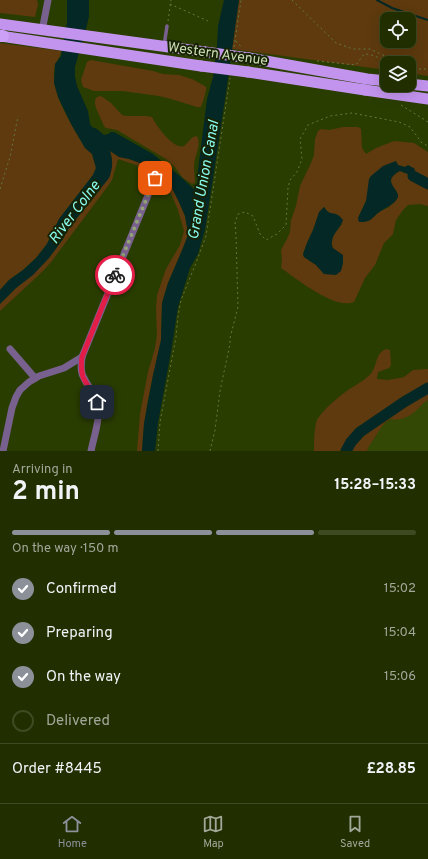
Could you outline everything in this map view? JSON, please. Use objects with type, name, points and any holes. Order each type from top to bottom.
[{"type":"highway","name":"Western Avenue","points":[[1,33],[49,35],[86,49],[428,99]]},
{"type":"highway","name":"Western Avenue","points":[[1,33],[87,37],[205,52],[247,53],[367,79],[380,80]]},
{"type":"highway","points":[[416,85],[428,86]]},
{"type":"street","points":[[48,0],[49,35]]},
{"type":"street","points":[[90,451],[99,412],[96,398],[83,375],[81,364],[82,357],[155,178]]},
{"type":"street","points":[[10,349],[35,378]]},
{"type":"street","points":[[2,451],[12,408],[16,397],[24,387],[44,373],[64,368],[82,357]]},
{"type":"lane","points":[[164,47],[167,26]]},
{"type":"path","points":[[167,26],[171,0]]},
{"type":"path","points":[[234,48],[241,0]]},
{"type":"path","points":[[292,0],[336,43],[353,49],[370,49],[385,56]]},
{"type":"path","points":[[170,4],[208,21]]},
{"type":"path","points":[[236,40],[247,53]]},
{"type":"path","points":[[311,60],[356,65],[364,54],[380,58]]},
{"type":"path","points":[[416,69],[428,68]]},
{"type":"path","points":[[158,451],[160,422],[181,300],[206,236],[230,77]]},
{"type":"path","points":[[405,111],[407,108],[428,122]]},
{"type":"path","points":[[210,451],[215,430],[220,391],[230,338],[238,307],[235,223],[238,214],[245,212],[253,216],[260,234],[266,240],[277,234],[286,225],[288,188],[290,180],[297,172],[302,160],[300,138],[308,125],[330,116],[352,113],[399,122],[410,127],[422,143],[428,146]]},
{"type":"path","points":[[0,189],[10,157],[18,116]]},
{"type":"shaded area","points":[[0,0],[37,0],[38,5],[35,17],[0,13]]},
{"type":"shaded area","points":[[232,0],[428,0],[428,76],[416,74],[416,56],[380,56],[380,69],[225,48]]},
{"type":"shaded area","points":[[0,43],[61,51],[55,65],[54,75],[58,97],[68,119],[85,148],[92,153],[96,168],[93,175],[59,219],[47,244],[36,258],[9,280],[0,290]]},
{"type":"shaded area","points":[[91,60],[163,74],[179,75],[192,79],[206,87],[201,107],[159,96],[122,91],[94,91],[83,87],[81,80],[87,62]]},
{"type":"shaded area","points":[[101,96],[111,103],[122,115],[152,117],[165,136],[175,144],[184,146],[193,137],[197,136],[199,144],[194,162],[195,183],[192,184],[183,178],[174,166],[166,159],[117,130],[106,128],[95,104],[97,97]]},
{"type":"shaded area","points":[[343,127],[358,127],[361,129],[362,148],[366,154],[376,148],[394,141],[414,143],[428,152],[428,206],[420,204],[408,205],[403,210],[396,220],[393,234],[384,243],[375,265],[365,278],[354,302],[346,303],[337,302],[327,298],[306,286],[281,268],[281,250],[290,232],[291,220],[296,206],[300,186],[314,155],[315,139],[318,131],[321,129],[329,130]],"holes":[[[397,165],[405,167],[413,176],[400,171],[396,173],[393,176],[391,183],[397,192],[389,207],[379,212],[370,220],[358,218],[366,201]],[[324,207],[330,213],[337,215],[342,224],[331,241],[333,248],[324,274],[316,265],[304,257],[303,254],[320,212]]]},
{"type":"shaded area","points":[[109,150],[119,157],[143,164],[172,188],[185,216],[188,235],[168,283],[162,303],[161,340],[147,404],[142,451],[137,451],[140,414],[157,335],[157,295],[166,269],[180,245],[184,231],[178,210],[164,183],[145,168],[118,159],[112,180],[51,262],[0,311],[0,304],[49,258],[63,239],[68,229],[100,190],[112,159]]},
{"type":"shaded area","points":[[386,349],[390,350],[391,365],[389,368],[378,372],[377,379],[388,380],[399,378],[404,377],[413,370],[428,369],[428,400],[408,416],[402,419],[390,419],[387,421],[380,429],[367,451],[314,451],[316,423],[321,414],[338,398],[370,374],[374,369],[378,356]]},
{"type":"shaded area","points":[[427,400],[428,451],[367,451],[369,444],[384,424],[391,419],[413,413]]},
{"type":"water","points":[[67,0],[89,0],[89,16],[75,67],[75,76],[77,86],[88,111],[90,124],[92,127],[104,135],[114,132],[153,154],[194,189],[197,188],[207,99],[213,77],[218,26],[224,0],[239,0],[205,230],[198,254],[190,268],[178,307],[158,423],[155,451],[142,451],[144,423],[161,340],[162,303],[168,283],[188,235],[185,216],[179,202],[172,188],[163,179],[143,164],[119,157],[110,151],[112,164],[109,178],[68,229],[63,239],[49,258],[33,275],[16,288],[0,304],[0,290],[9,280],[36,258],[47,244],[59,219],[93,175],[96,168],[92,154],[85,148],[71,124],[58,97],[54,83],[55,64],[61,56],[67,22]]},
{"type":"water","points":[[396,161],[398,165],[405,167],[408,165],[415,169],[413,176],[400,171],[394,175],[391,182],[398,194],[397,200],[380,211],[370,220],[359,222],[358,218],[366,201],[369,179],[383,166]]},
{"type":"water","points":[[324,207],[329,212],[340,216],[343,220],[332,239],[333,248],[343,255],[341,271],[336,275],[324,274],[316,265],[304,257],[303,254],[319,212]]},
{"type":"waterway","points":[[377,0],[392,8],[428,20]]},
{"type":"waterway","points":[[413,176],[428,184]]},
{"type":"waterway","points":[[346,451],[351,442],[360,432],[404,402],[428,388]]},
{"type":"way so far","points":[[115,275],[155,178]]},
{"type":"route","points":[[97,402],[92,390],[84,378],[81,364],[84,350],[115,275]]},
{"type":"water label","name":"Grand Union Canal","points":[[203,180]]},
{"type":"water label","name":"River Colne","points":[[74,212]]}]
